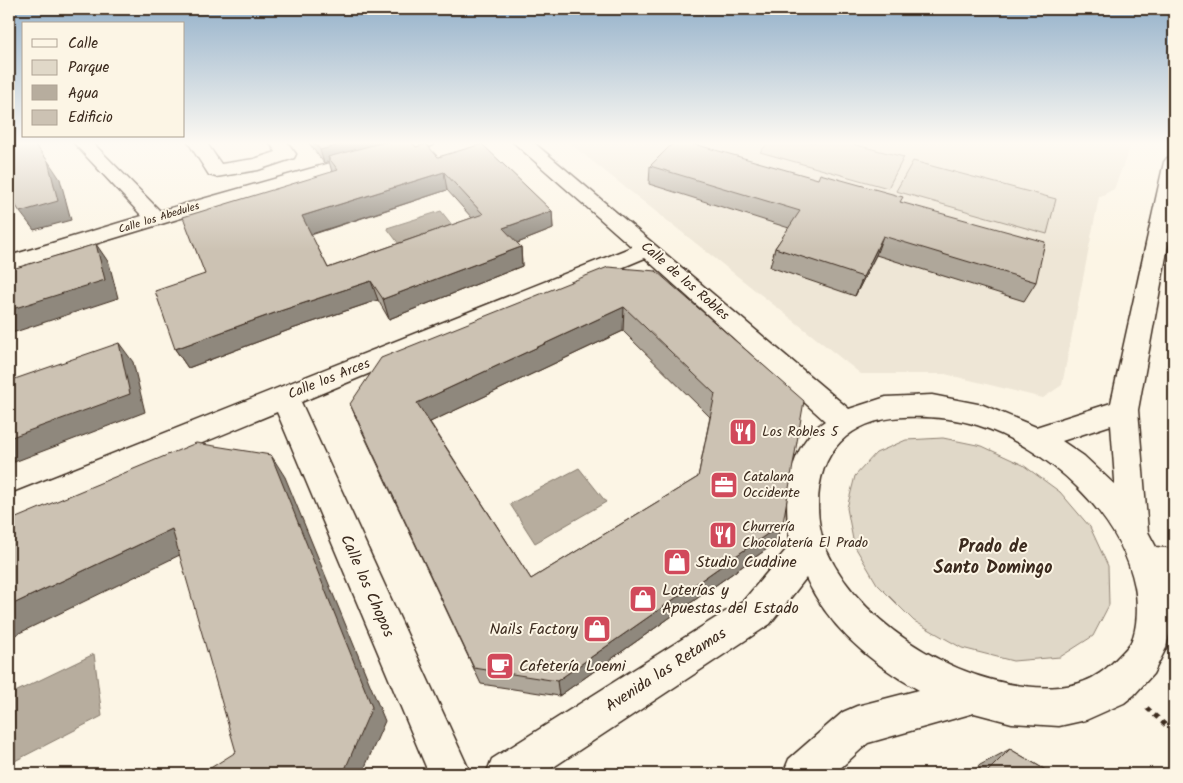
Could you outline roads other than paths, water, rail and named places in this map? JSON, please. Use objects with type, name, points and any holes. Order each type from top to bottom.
[{"type":"street","points":[[117,179],[156,219]]},
{"type":"street","points":[[264,179],[267,186]]},
{"type":"street","name":"Calle los Abedules","points":[[9,263],[294,179]]},
{"type":"street","name":"Calle de los Robles","points":[[565,179],[846,422]]},
{"type":"street","points":[[1151,553],[1105,496],[1072,465],[1034,439],[983,417],[932,406],[886,408],[846,422],[821,442],[806,471],[801,507],[809,548],[832,591],[868,633],[916,669],[972,695],[1014,705],[1038,707],[1068,705],[1096,698],[1120,684],[1148,650],[1156,607],[1151,553],[1130,480],[1124,410],[1171,179]]},
{"type":"street","name":"Calle los Arces","points":[[9,509],[648,249]]},
{"type":"street","name":"Calle los Chopos","points":[[285,397],[450,774]]},
{"type":"street","points":[[1034,439],[1124,410]]},
{"type":"street","name":"Avenida las Retamas","points":[[507,774],[757,612],[809,548]]},
{"type":"street","points":[[804,774],[857,726],[972,695]]},
{"type":"water","points":[[441,211],[452,225],[399,244],[387,228]]},
{"type":"water","points":[[579,468],[606,502],[535,543],[510,504]]},
{"type":"water","points":[[94,654],[102,716],[9,764],[9,695]]},
{"type":"place","name":"Los Robles 5","points":[[743,432]]},
{"type":"place","name":"Catalana Occidente","points":[[724,485]]},
{"type":"place","name":"Churrería Chocolatería El Prado","points":[[723,535]]},
{"type":"place","name":"Studio Cuddine","points":[[677,562]]},
{"type":"place","name":"Loterías y Apuestas del Estado","points":[[643,599]]},
{"type":"place","name":"Nails Factory","points":[[597,629]]},
{"type":"place","name":"Cafetería Loemi","points":[[500,666]]},
{"type":"district","name":"Prado de Santo Domingo","points":[[993,557]]}]
